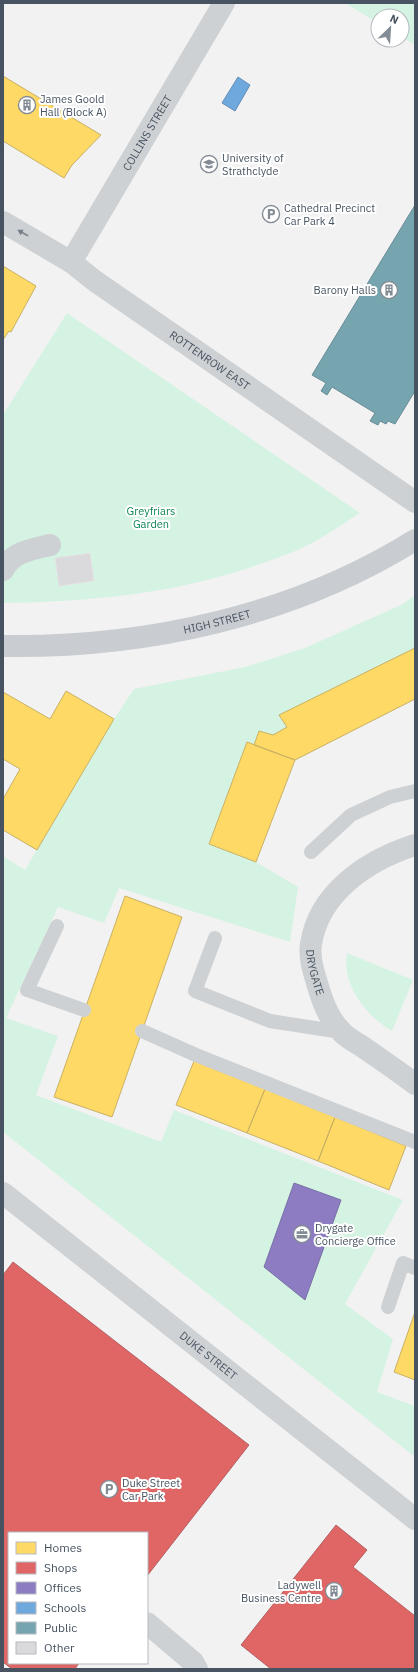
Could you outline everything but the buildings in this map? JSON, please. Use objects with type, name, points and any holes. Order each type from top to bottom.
[{"type":"main road","name":"HIGH STREET","points":[[3,646],[90,643],[152,635],[245,615],[331,584],[367,568],[415,540]]},
{"type":"street","name":"COLLINS STREET","points":[[71,262],[224,3]]},
{"type":"street","name":"ROTTENROW EAST","points":[[3,222],[71,262],[95,281],[415,502]]},
{"type":"street","points":[[3,570],[22,551],[50,544]]},
{"type":"street","name":"DRYGATE","points":[[415,845],[397,850],[379,860],[345,884],[331,898],[316,926],[311,945],[311,960],[320,993],[328,1014],[341,1032],[415,1084]]},
{"type":"street","name":"DUKE STREET","points":[[5,1197],[415,1519]]},
{"type":"street","points":[[148,1624],[193,1662],[197,1669]]},
{"type":"lane","points":[[311,852],[351,815],[390,797],[415,791]]},
{"type":"lane","points":[[57,926],[27,990],[84,1010]]},
{"type":"lane","points":[[214,938],[195,991],[270,1021],[341,1032]]},
{"type":"lane","points":[[142,1031],[196,1055],[415,1142]]},
{"type":"lane","points":[[388,1307],[403,1263],[415,1268]]},
{"type":"green space","points":[[345,3],[415,3],[415,45],[410,42],[410,8],[370,8],[370,18]]},
{"type":"green space","name":"Greyfriars Garden","points":[[67,313],[360,513],[320,539],[295,551],[263,563],[200,582],[168,589],[102,598],[69,601],[3,603],[3,415]]},
{"type":"green space","points":[[415,595],[415,648],[279,715],[287,727],[273,735],[259,731],[254,745],[247,742],[209,843],[256,862],[298,887],[290,942],[119,888],[104,923],[58,907],[6,1018],[58,1036],[36,1095],[161,1142],[174,1110],[403,1200],[345,1304],[393,1339],[377,1392],[415,1406],[415,1457],[3,1132],[3,856],[25,870],[114,719],[134,689],[245,667],[305,648],[403,604]]},
{"type":"green space","points":[[347,953],[413,980],[392,1031],[383,1025],[365,1008],[352,988],[346,965]]},
{"type":"place","name":"James Goold Hall (Block A)","points":[[27,105]]},
{"type":"place","name":"University of Strathclyde","points":[[209,164]]},
{"type":"place","name":"Cathedral Precinct Car Park 4","points":[[271,214]]},
{"type":"place","name":"Barony Halls","points":[[389,290]]},
{"type":"place","name":"Drygate Concierge Office","points":[[302,1234]]},
{"type":"place","name":"Duke Street Car Park","points":[[109,1489]]},
{"type":"place","name":"Ladywell Business Centre","points":[[334,1591]]}]
